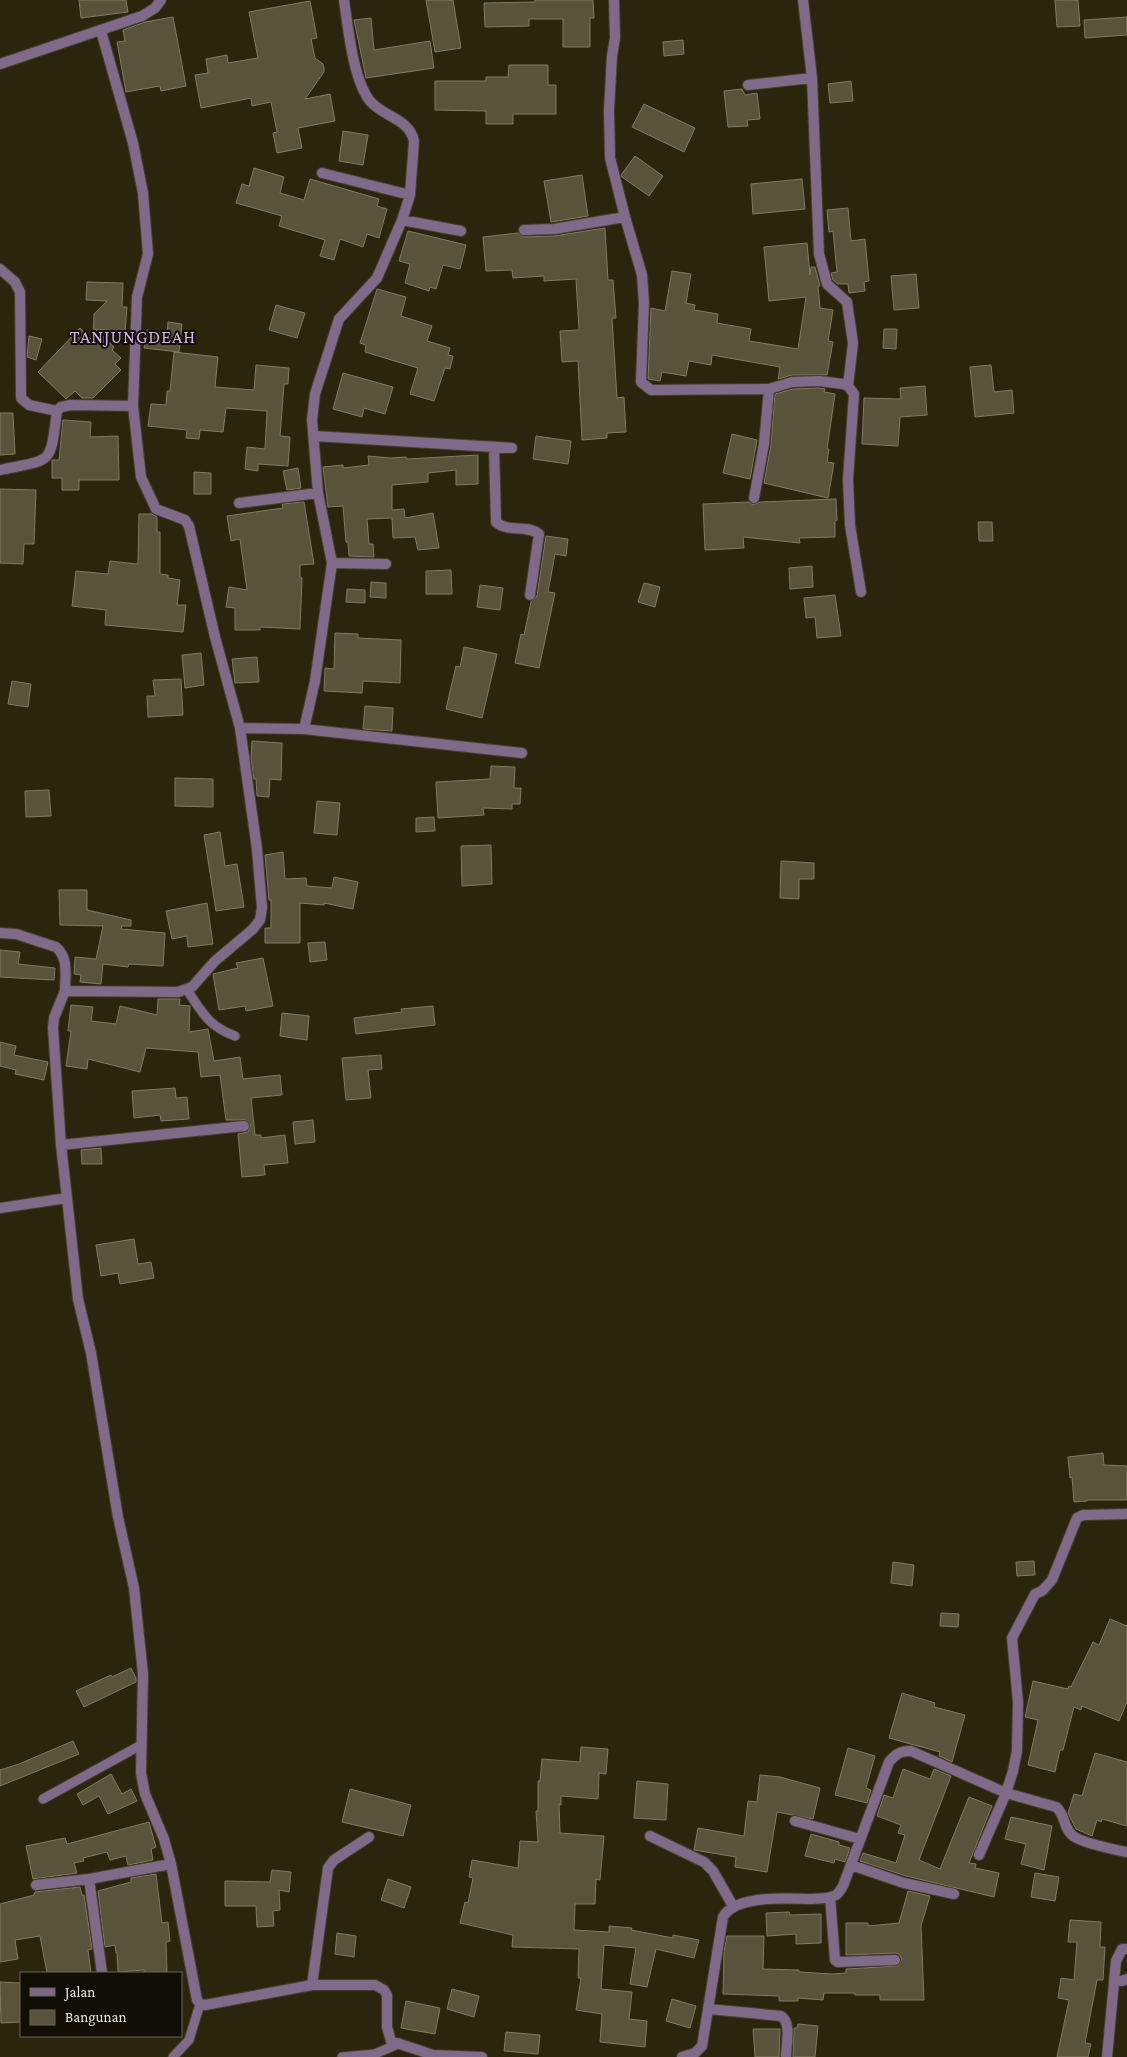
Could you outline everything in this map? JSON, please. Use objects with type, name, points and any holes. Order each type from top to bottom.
[{"type":"street","points":[[0,64],[142,16],[155,8],[161,0]]},
{"type":"street","points":[[304,729],[315,681],[332,563],[318,492],[312,420],[315,394],[339,319],[377,278],[402,220],[410,195],[414,141],[412,133],[395,118],[374,105],[364,91],[354,58],[344,0]]},
{"type":"street","points":[[614,0],[615,38],[610,84],[610,158],[642,275],[644,303],[641,382],[650,390],[769,389],[792,382],[819,381],[848,386],[854,394],[848,479],[850,525],[861,592]]},
{"type":"street","points":[[803,0],[812,78],[819,254],[827,284],[847,302],[853,343],[848,386]]},
{"type":"street","points":[[65,991],[178,992],[186,990],[192,987],[214,961],[253,929],[260,920],[262,898],[240,728],[215,637],[190,526],[185,520],[156,509],[141,477],[133,406],[137,297],[148,254],[142,194],[133,143],[101,31]]},
{"type":"street","points":[[748,85],[812,78]]},
{"type":"street","points":[[322,173],[410,195]]},
{"type":"street","points":[[524,230],[554,229],[625,217]]},
{"type":"street","points":[[402,220],[461,231]]},
{"type":"street","points":[[0,269],[15,282],[20,292],[21,398],[29,405],[57,411]]},
{"type":"street","points":[[754,498],[764,444],[769,389]]},
{"type":"street","points":[[0,470],[42,461],[48,456],[53,447],[57,411],[61,407],[71,405],[133,406]]},
{"type":"street","points":[[314,436],[512,448]]},
{"type":"street","points":[[494,447],[496,522],[504,527],[534,530],[540,534],[530,595]]},
{"type":"street","points":[[239,503],[318,492]]},
{"type":"street","points":[[332,563],[386,564]]},
{"type":"street","points":[[240,728],[304,729],[522,752]]},
{"type":"street","points":[[0,933],[16,934],[56,947],[61,951],[64,959],[65,991],[54,1018],[53,1028],[61,1145],[78,1299],[91,1353],[118,1517],[134,1588],[143,1674],[141,1773],[144,1794],[164,1839],[171,1864],[197,2000],[200,2004],[205,2005],[312,1985],[374,1985],[383,1989],[388,2000],[386,2027],[389,2037],[398,2044],[433,2055],[482,2057]]},
{"type":"street","points":[[61,1145],[244,1126]]},
{"type":"street","points":[[0,1208],[67,1198]]},
{"type":"street","points":[[978,1855],[1006,1793],[1017,1751],[1018,1702],[1011,1643],[1013,1632],[1035,1594],[1042,1591],[1052,1580],[1077,1518],[1083,1515],[1127,1514]]},
{"type":"street","points":[[682,2057],[696,2053],[702,2046],[723,1917],[727,1910],[733,1906],[754,1900],[830,1897],[837,1894],[843,1886],[889,1762],[896,1754],[903,1751],[911,1751],[1006,1793],[1056,1807],[1062,1811],[1069,1832],[1073,1836],[1127,1852]]},
{"type":"street","points":[[795,1821],[860,1839]]},
{"type":"street","points":[[650,1836],[704,1862],[713,1870],[733,1906]]},
{"type":"street","points":[[312,1985],[328,1868],[334,1860],[369,1837]]},
{"type":"street","points":[[36,1885],[171,1864]]},
{"type":"street","points":[[851,1865],[904,1883],[954,1894]]},
{"type":"street","points":[[89,1878],[102,1972]]},
{"type":"street","points":[[830,1897],[834,1958],[836,1961],[895,1960]]},
{"type":"street","points":[[1107,2057],[1118,1954],[1122,1949],[1127,1949]]},
{"type":"street","points":[[1115,1980],[1127,1978]]},
{"type":"street","points":[[709,2009],[781,2016],[786,2019],[786,2057]]},
{"type":"lane","points":[[186,990],[207,1020],[219,1030],[235,1036]]},
{"type":"lane","points":[[43,1799],[141,1745]]},
{"type":"lane","points":[[173,2057],[189,2040],[200,2004]]},
{"type":"lane","points":[[342,2057],[375,2054],[398,2044]]},
{"type":"building","points":[[79,0],[126,0],[128,12],[81,18]]},
{"type":"building","points":[[426,0],[453,0],[461,48],[435,52]]},
{"type":"building","points":[[535,0],[593,0],[594,18],[590,18],[590,47],[563,47],[563,19],[529,19],[529,26],[485,27],[484,3],[535,2]]},
{"type":"building","points":[[1055,0],[1078,0],[1080,26],[1057,27]]},
{"type":"building","points":[[310,1],[317,38],[311,39],[315,58],[323,64],[324,72],[305,99],[330,94],[335,121],[298,128],[302,148],[277,153],[273,133],[277,132],[271,102],[252,106],[251,98],[201,108],[195,75],[208,73],[206,59],[227,55],[228,63],[258,58],[249,12]]},
{"type":"building","points":[[173,17],[186,86],[161,91],[160,86],[126,92],[117,42],[125,41],[123,30],[145,22]]},
{"type":"building","points":[[1127,17],[1127,35],[1085,38],[1084,20]]},
{"type":"building","points":[[371,18],[374,50],[430,41],[434,68],[366,78],[354,20]]},
{"type":"building","points":[[683,40],[684,54],[664,56],[663,42]]},
{"type":"building","points":[[509,65],[548,65],[548,85],[556,85],[556,114],[513,114],[513,124],[486,124],[486,111],[435,110],[435,81],[486,81],[486,77],[508,77]]},
{"type":"building","points":[[851,81],[853,101],[830,103],[828,84]]},
{"type":"building","points":[[742,89],[745,95],[757,93],[760,119],[747,120],[748,126],[728,127],[724,91]]},
{"type":"building","points":[[644,104],[695,128],[684,152],[632,127]]},
{"type":"building","points":[[343,131],[368,135],[363,165],[339,161]]},
{"type":"building","points":[[635,156],[663,176],[649,196],[621,175]]},
{"type":"building","points":[[254,168],[284,177],[280,193],[304,200],[310,179],[379,199],[377,206],[387,209],[379,238],[367,234],[363,247],[340,239],[334,260],[320,256],[325,240],[279,226],[282,216],[236,203],[242,184],[249,186]]},
{"type":"building","points":[[582,175],[588,216],[551,222],[544,181]]},
{"type":"building","points":[[802,179],[805,209],[753,214],[751,184]]},
{"type":"building","points":[[848,208],[851,241],[865,239],[869,281],[864,282],[865,291],[849,293],[848,284],[838,284],[833,280],[831,273],[837,272],[833,231],[829,232],[827,210]]},
{"type":"building","points":[[605,228],[608,280],[613,280],[616,318],[612,318],[617,398],[624,397],[626,432],[607,433],[607,438],[582,440],[578,361],[562,362],[560,331],[579,330],[576,279],[544,281],[544,276],[513,278],[512,270],[486,271],[483,237],[518,233],[524,237],[554,236]]},
{"type":"building","points":[[408,231],[466,245],[460,269],[443,265],[436,289],[430,287],[429,291],[405,283],[410,264],[399,261]]},
{"type":"building","points":[[807,243],[810,275],[811,267],[815,267],[820,286],[818,286],[820,308],[833,310],[828,341],[833,342],[827,375],[792,375],[778,379],[780,367],[712,355],[711,365],[689,361],[686,376],[662,372],[660,381],[648,379],[651,308],[665,311],[672,271],[691,274],[686,303],[695,305],[694,310],[718,314],[717,323],[751,329],[749,341],[798,349],[806,297],[769,301],[764,247]]},
{"type":"building","points":[[916,274],[919,308],[894,310],[891,276]]},
{"type":"building","points":[[87,282],[123,283],[122,307],[127,307],[125,332],[95,329],[114,347],[112,350],[121,358],[115,364],[121,370],[93,398],[82,398],[75,391],[66,399],[38,372],[80,328],[93,341],[94,314],[107,301],[86,300]]},
{"type":"building","points":[[377,289],[406,297],[401,316],[432,326],[427,341],[450,348],[448,355],[453,356],[450,369],[445,368],[434,401],[410,394],[418,368],[365,352],[366,345],[360,343]]},
{"type":"building","points":[[276,305],[305,313],[297,338],[269,330]]},
{"type":"building","points":[[168,322],[182,324],[179,352],[144,348],[147,330],[167,334]]},
{"type":"building","points":[[884,329],[897,329],[896,349],[883,348]]},
{"type":"building","points":[[29,336],[42,339],[36,360],[27,357]]},
{"type":"building","points":[[174,352],[218,357],[215,387],[254,390],[256,365],[289,368],[288,384],[284,384],[280,436],[290,437],[288,466],[258,464],[258,471],[245,469],[247,447],[265,449],[267,411],[226,408],[223,432],[200,430],[199,439],[186,438],[187,430],[148,426],[151,404],[166,405],[167,391],[170,391]]},
{"type":"building","points":[[991,365],[994,392],[1012,390],[1014,413],[975,417],[970,367]]},
{"type":"building","points":[[343,373],[393,387],[385,414],[364,408],[362,417],[333,409]]},
{"type":"building","points":[[925,386],[927,415],[900,417],[898,446],[862,444],[864,398],[901,399],[900,388]]},
{"type":"building","points":[[793,389],[825,389],[824,392],[835,394],[827,449],[829,449],[827,462],[834,463],[828,498],[764,483],[771,445],[775,394]]},
{"type":"building","points":[[0,413],[13,413],[15,454],[0,455]]},
{"type":"building","points":[[63,420],[91,422],[90,437],[118,436],[119,480],[79,480],[79,490],[62,490],[62,478],[52,478],[52,460],[59,460]]},
{"type":"building","points":[[732,434],[757,440],[750,479],[723,473]]},
{"type":"building","points":[[536,436],[571,441],[568,464],[533,459]]},
{"type":"building","points":[[478,455],[478,484],[456,485],[456,470],[428,473],[428,482],[392,485],[392,510],[404,509],[405,518],[433,513],[439,548],[418,550],[415,537],[393,538],[392,518],[367,519],[369,544],[373,544],[374,557],[349,556],[343,506],[328,507],[323,467],[343,465],[343,468],[369,465],[368,456],[406,457],[407,459]]},
{"type":"building","points":[[298,468],[301,488],[287,490],[283,471]]},
{"type":"building","points":[[194,472],[211,473],[211,494],[194,494]]},
{"type":"building","points":[[0,489],[36,490],[34,544],[24,544],[23,564],[0,563]]},
{"type":"building","points":[[836,499],[837,520],[835,521],[835,537],[799,538],[800,543],[743,537],[744,548],[705,550],[703,504],[749,502],[753,505],[760,502]]},
{"type":"building","points":[[304,502],[314,564],[300,565],[300,577],[302,578],[300,629],[260,627],[260,630],[235,630],[235,608],[226,607],[229,587],[247,590],[240,539],[231,541],[227,516],[283,508],[282,504]]},
{"type":"building","points":[[139,514],[152,514],[157,517],[157,532],[160,532],[160,574],[168,575],[168,578],[180,580],[177,605],[186,605],[183,632],[105,625],[106,610],[72,606],[76,571],[108,574],[110,561],[137,564]]},
{"type":"building","points":[[978,522],[992,522],[993,541],[979,541]]},
{"type":"building","points":[[546,536],[568,539],[566,556],[555,554],[548,592],[555,593],[539,668],[515,663],[521,634],[524,635],[531,602],[537,596]]},
{"type":"building","points":[[812,566],[813,587],[790,589],[789,568]]},
{"type":"building","points":[[451,570],[452,594],[426,594],[426,571]]},
{"type":"building","points":[[371,582],[386,583],[386,598],[370,597]]},
{"type":"building","points":[[644,583],[660,587],[655,607],[638,602]]},
{"type":"building","points":[[480,585],[503,588],[500,610],[477,607]]},
{"type":"building","points":[[347,589],[365,590],[365,603],[346,602]]},
{"type":"building","points":[[835,595],[841,636],[817,638],[815,617],[806,618],[804,598]]},
{"type":"building","points":[[335,633],[358,634],[358,638],[401,640],[400,683],[363,681],[362,693],[324,691],[325,668],[334,669]]},
{"type":"building","points":[[464,647],[497,654],[482,718],[446,709],[456,666],[460,667]]},
{"type":"building","points":[[201,653],[204,685],[185,688],[182,655]]},
{"type":"building","points":[[257,657],[259,682],[235,683],[232,659]]},
{"type":"building","points":[[181,679],[183,715],[148,717],[147,696],[155,696],[153,680]]},
{"type":"building","points":[[12,681],[31,684],[28,707],[8,704]]},
{"type":"building","points":[[365,706],[393,708],[392,731],[363,729]]},
{"type":"building","points":[[252,741],[282,743],[281,780],[270,779],[269,797],[257,796],[256,779],[254,779],[251,758]]},
{"type":"building","points":[[491,766],[515,767],[514,788],[521,788],[520,804],[512,804],[512,809],[483,808],[484,815],[438,818],[436,782],[490,779]]},
{"type":"building","points":[[175,778],[213,779],[213,807],[175,806]]},
{"type":"building","points":[[49,790],[51,816],[26,817],[25,791]]},
{"type":"building","points":[[317,801],[340,803],[337,835],[314,833]]},
{"type":"building","points":[[434,817],[435,831],[416,832],[416,818]]},
{"type":"building","points":[[220,832],[225,866],[237,864],[244,907],[216,911],[204,835]]},
{"type":"building","points":[[491,845],[492,884],[462,886],[461,846]]},
{"type":"building","points":[[283,852],[285,879],[306,878],[307,886],[332,888],[334,877],[358,882],[353,909],[324,903],[324,905],[300,903],[300,943],[265,943],[265,928],[271,928],[271,900],[269,900],[265,855]]},
{"type":"building","points":[[781,861],[814,863],[814,879],[799,879],[799,899],[780,898]]},
{"type":"building","points":[[59,890],[87,890],[87,910],[131,920],[131,926],[122,926],[121,929],[165,933],[163,966],[129,964],[128,967],[103,964],[101,984],[80,982],[81,975],[74,974],[75,957],[96,959],[103,926],[60,925]]},
{"type":"building","points":[[207,903],[213,944],[188,947],[187,936],[172,939],[166,911]]},
{"type":"building","points":[[325,942],[327,960],[310,962],[308,943]]},
{"type":"building","points":[[0,950],[20,952],[18,964],[55,968],[54,980],[0,977]]},
{"type":"building","points":[[263,958],[273,1006],[246,1011],[245,1006],[219,1010],[213,974],[238,968],[236,963]]},
{"type":"building","points":[[158,999],[180,999],[179,1005],[190,1006],[189,1032],[208,1029],[214,1061],[240,1057],[243,1079],[280,1075],[282,1095],[251,1098],[255,1135],[261,1135],[261,1138],[285,1135],[288,1163],[264,1165],[265,1175],[242,1177],[238,1134],[248,1132],[251,1125],[246,1120],[226,1120],[220,1075],[201,1077],[198,1052],[146,1048],[140,1072],[88,1059],[87,1069],[66,1066],[71,1031],[68,1031],[71,1005],[93,1007],[91,1021],[116,1024],[120,1006],[157,1015]]},
{"type":"building","points":[[433,1006],[435,1025],[356,1034],[354,1018],[402,1012],[401,1009]]},
{"type":"building","points":[[282,1013],[309,1016],[307,1040],[280,1036]]},
{"type":"building","points":[[0,1042],[16,1046],[14,1055],[48,1062],[44,1080],[15,1074],[16,1070],[0,1066]]},
{"type":"building","points":[[381,1055],[382,1069],[368,1070],[371,1098],[346,1100],[342,1058]]},
{"type":"building","points":[[175,1088],[176,1098],[187,1097],[189,1119],[161,1121],[160,1115],[134,1118],[132,1091]]},
{"type":"building","points":[[313,1120],[315,1142],[295,1144],[293,1122]]},
{"type":"building","points":[[101,1148],[102,1164],[82,1164],[81,1150]]},
{"type":"building","points":[[134,1239],[138,1264],[151,1262],[154,1278],[120,1284],[118,1273],[101,1276],[96,1245]]},
{"type":"building","points":[[1103,1453],[1104,1465],[1127,1466],[1127,1500],[1087,1500],[1074,1502],[1068,1457]]},
{"type":"building","points":[[1034,1561],[1035,1575],[1017,1576],[1016,1562]]},
{"type":"building","points":[[893,1562],[914,1565],[912,1586],[891,1583]]},
{"type":"building","points":[[941,1613],[959,1614],[958,1627],[940,1626]]},
{"type":"building","points":[[1110,1619],[1127,1626],[1127,1702],[1119,1721],[1082,1706],[1081,1710],[1074,1707],[1063,1750],[1060,1750],[1055,1772],[1028,1765],[1038,1720],[1025,1717],[1033,1681],[1068,1689],[1069,1686],[1071,1687],[1093,1642],[1099,1645]]},
{"type":"building","points":[[131,1668],[136,1682],[84,1707],[76,1691]]},
{"type":"building","points":[[902,1693],[935,1703],[934,1707],[965,1715],[952,1762],[939,1756],[940,1752],[889,1738]]},
{"type":"building","points":[[73,1741],[79,1754],[0,1786],[0,1770]]},
{"type":"building","points":[[581,1747],[608,1749],[606,1774],[599,1773],[598,1799],[561,1796],[561,1805],[559,1804],[560,1833],[604,1836],[600,1880],[596,1879],[595,1904],[575,1904],[574,1930],[609,1932],[609,1926],[632,1928],[631,1930],[673,1938],[673,1935],[699,1940],[694,1958],[656,1949],[647,1987],[630,1984],[636,1948],[604,1945],[601,1989],[632,1992],[629,2019],[647,2021],[645,2047],[600,2042],[602,2014],[576,2010],[581,1978],[578,1978],[579,1949],[512,1947],[513,1935],[460,1923],[465,1902],[468,1903],[473,1878],[469,1877],[472,1860],[518,1868],[520,1841],[538,1842],[536,1811],[538,1811],[538,1781],[540,1781],[542,1759],[580,1762]]},
{"type":"building","points":[[848,1748],[875,1756],[866,1788],[871,1790],[867,1803],[835,1795]]},
{"type":"building","points":[[1095,1753],[1127,1762],[1127,1826],[1102,1819],[1101,1822],[1097,1820],[1092,1836],[1076,1829],[1068,1813],[1074,1794],[1082,1796]]},
{"type":"building","points":[[903,1769],[930,1779],[934,1769],[951,1776],[919,1860],[940,1869],[969,1797],[992,1806],[969,1863],[976,1864],[975,1868],[999,1873],[994,1897],[906,1876],[860,1861],[863,1853],[896,1863],[905,1835],[898,1833],[901,1825],[877,1816],[884,1795],[893,1798]]},
{"type":"building","points":[[111,1774],[122,1794],[131,1789],[137,1801],[108,1814],[99,1796],[83,1805],[77,1794]]},
{"type":"building","points":[[760,1775],[780,1777],[820,1788],[813,1819],[777,1812],[767,1872],[735,1867],[736,1857],[694,1850],[698,1828],[744,1836],[748,1801],[757,1802]]},
{"type":"building","points":[[637,1781],[668,1784],[666,1820],[634,1818]]},
{"type":"building","points":[[350,1789],[411,1805],[403,1836],[342,1822]]},
{"type":"building","points":[[1011,1817],[1052,1826],[1044,1870],[1021,1864],[1026,1844],[1005,1839]]},
{"type":"building","points":[[149,1822],[156,1847],[151,1849],[153,1860],[128,1865],[126,1856],[110,1860],[107,1852],[83,1858],[84,1861],[74,1863],[77,1873],[33,1879],[26,1846],[65,1838],[67,1844]]},
{"type":"building","points":[[811,1834],[839,1842],[839,1845],[850,1848],[845,1862],[835,1859],[834,1863],[805,1856]]},
{"type":"building","points":[[272,1870],[291,1872],[289,1892],[279,1890],[280,1910],[273,1911],[274,1926],[257,1927],[256,1906],[225,1906],[225,1881],[270,1882]]},
{"type":"building","points":[[1035,1873],[1059,1877],[1055,1901],[1031,1897]]},
{"type":"building","points":[[156,1874],[162,1923],[168,1922],[170,1941],[166,1942],[167,1972],[144,1972],[144,1970],[118,1972],[115,1945],[105,1947],[98,1891],[131,1882],[131,1878]]},
{"type":"building","points":[[388,1879],[411,1887],[404,1908],[381,1900]]},
{"type":"building","points":[[80,1887],[82,1895],[84,1895],[92,1949],[88,1950],[91,1972],[47,1972],[40,1936],[15,1940],[18,1959],[0,1962],[0,1904],[34,1895],[35,1892]]},
{"type":"building","points":[[908,1891],[930,1896],[921,1926],[924,2000],[880,2000],[880,1995],[824,1993],[823,2000],[798,1998],[798,2001],[779,2001],[779,1996],[723,1994],[724,1952],[727,1936],[764,1936],[763,1969],[799,1970],[799,1972],[832,1974],[846,1973],[846,1969],[898,1966],[902,1959],[899,1954],[895,1953],[846,1955],[846,1923],[868,1923],[868,1926],[899,1923]]},
{"type":"building","points":[[789,1912],[790,1915],[821,1914],[821,1943],[796,1944],[796,1934],[767,1936],[766,1913]]},
{"type":"building","points":[[1070,1920],[1101,1922],[1100,1947],[1105,1947],[1103,1980],[1097,1980],[1085,2043],[1091,2044],[1088,2057],[1057,2057],[1069,2000],[1058,1998],[1061,1978],[1074,1980],[1077,1942],[1068,1942]]},
{"type":"building","points":[[337,1933],[356,1936],[354,1957],[335,1954]]},
{"type":"building","points":[[0,1982],[20,1983],[20,2022],[1,2023]]},
{"type":"building","points":[[452,1989],[479,1996],[474,2017],[447,2009]]},
{"type":"building","points":[[672,1999],[696,2006],[690,2028],[666,2021]]},
{"type":"building","points":[[406,2001],[440,2008],[435,2034],[401,2028]]},
{"type":"building","points":[[798,2024],[818,2026],[815,2057],[793,2057],[794,2028],[797,2028]]},
{"type":"building","points":[[753,2029],[780,2029],[779,2057],[755,2057]]},
{"type":"building","points":[[506,2032],[540,2035],[538,2054],[504,2051]]},
{"type":"district","name":"TANJUNGDEAH","points":[[133,337]]}]
